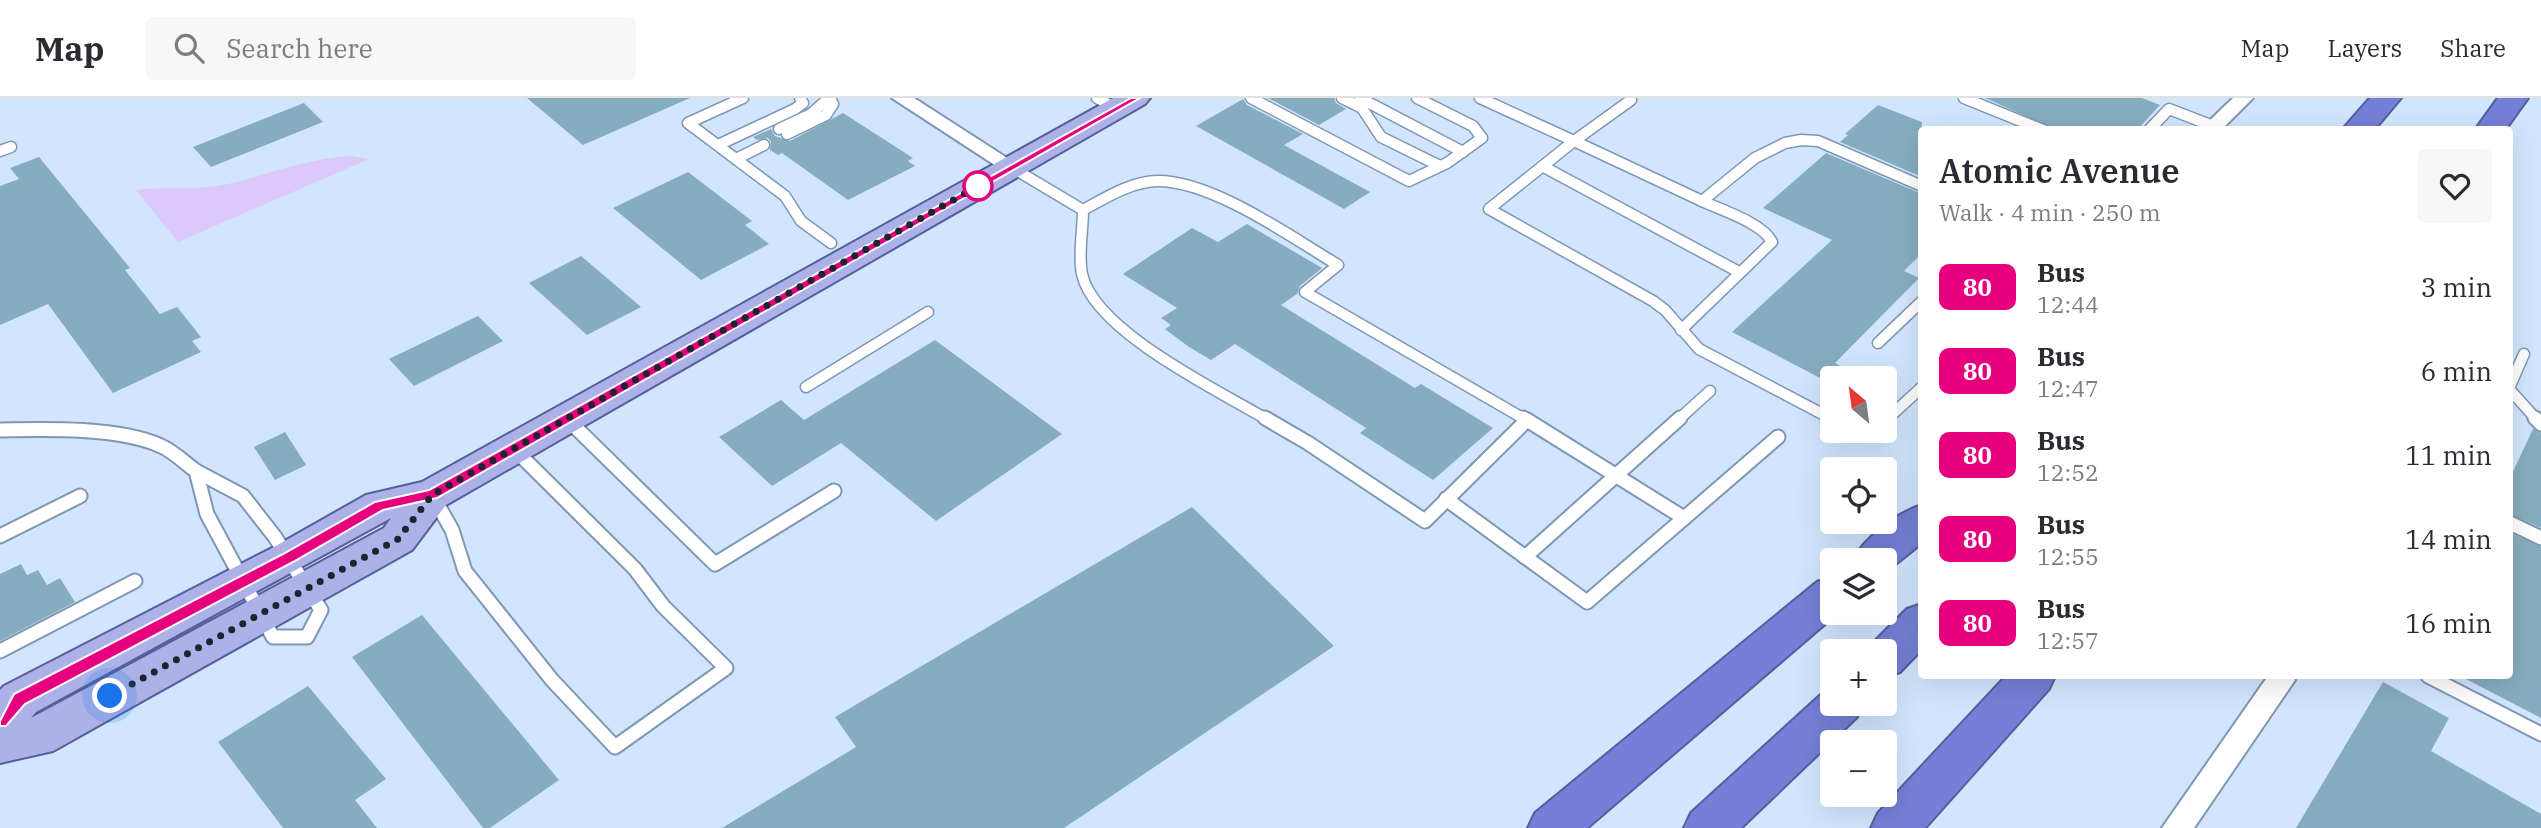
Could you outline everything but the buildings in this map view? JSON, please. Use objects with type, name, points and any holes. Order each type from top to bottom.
[{"type":"highway","points":[[2361,126],[2386,98]]},
{"type":"highway","points":[[2493,126],[2513,98]]},
{"type":"highway","points":[[1888,548],[1918,523]]},
{"type":"highway","points":[[1552,828],[1820,604]]},
{"type":"highway","points":[[1897,647],[1918,625]]},
{"type":"highway","points":[[1895,828],[2030,679]]},
{"type":"highway","points":[[1708,828],[1828,716]]},
{"type":"main road","points":[[0,743],[37,737],[251,598],[297,573],[398,539],[432,495],[1011,167],[1116,101]]},
{"type":"main road","points":[[0,722],[20,699],[251,598]]},
{"type":"street","points":[[901,98],[1011,167]]},
{"type":"street","points":[[2213,126],[2244,98]]},
{"type":"street","points":[[2178,827],[2281,680]]},
{"type":"lane","points":[[743,98],[688,122],[785,196],[801,221],[831,243]]},
{"type":"lane","points":[[718,145],[801,100],[815,98]]},
{"type":"lane","points":[[783,132],[826,115],[833,104],[830,98]]},
{"type":"lane","points":[[1251,98],[1404,180],[1415,181],[1480,141],[1481,135],[1472,126],[1417,98]]},
{"type":"lane","points":[[1342,98],[1362,108],[1381,137],[1440,166]]},
{"type":"lane","points":[[1360,98],[1463,152]]},
{"type":"lane","points":[[1480,98],[1759,228],[1772,239],[1770,246],[1739,272],[1681,330]]},
{"type":"lane","points":[[1964,98],[2033,126]]},
{"type":"lane","points":[[1631,100],[1574,141],[1489,209],[1653,301],[1665,310],[1699,348],[1820,413]]},
{"type":"lane","points":[[2152,126],[2169,109],[2207,126]]},
{"type":"lane","points":[[1702,201],[1768,148],[1803,139],[1818,141],[1918,184]]},
{"type":"lane","points":[[733,156],[760,143]]},
{"type":"lane","points":[[0,151],[11,147]]},
{"type":"lane","points":[[1011,167],[1083,210]]},
{"type":"lane","points":[[1544,167],[1739,272]]},
{"type":"lane","points":[[1083,210],[1124,190],[1158,181],[1180,184],[1220,199],[1338,265],[1305,292],[1527,420],[1684,518]]},
{"type":"lane","points":[[1083,210],[1083,275],[1103,312],[1149,350],[1308,443],[1425,521],[1527,420]]},
{"type":"lane","points":[[1878,343],[1918,306]]},
{"type":"lane","points":[[806,387],[928,313]]},
{"type":"lane","points":[[2513,381],[2524,354]]},
{"type":"lane","points":[[1525,557],[1710,391]]},
{"type":"lane","points":[[1897,409],[1918,391]]},
{"type":"lane","points":[[2513,391],[2541,424]]},
{"type":"lane","points":[[566,419],[715,564],[834,491]]},
{"type":"lane","points":[[0,430],[40,429],[108,433],[161,446],[196,471],[243,496],[297,573]]},
{"type":"lane","points":[[1446,499],[1587,602],[1778,437]]},
{"type":"lane","points":[[432,495],[452,530],[466,571],[552,680],[615,747],[726,668],[663,606],[635,569],[514,449]]},
{"type":"lane","points":[[196,471],[207,514],[251,598]]},
{"type":"lane","points":[[0,536],[80,496]]},
{"type":"lane","points":[[2513,524],[2541,538]]},
{"type":"lane","points":[[0,651],[135,581]]},
{"type":"lane","points":[[2434,679],[2541,734]]},
{"type":"shaded area","points":[[351,156],[369,159],[178,242],[136,190],[216,186],[304,163]]},
{"type":"bus line","name":"80","points":[[0,721],[20,699],[288,558],[380,506],[432,495],[1135,98]]},
{"type":"route","points":[[110,696],[398,539],[432,495],[978,186]]}]
